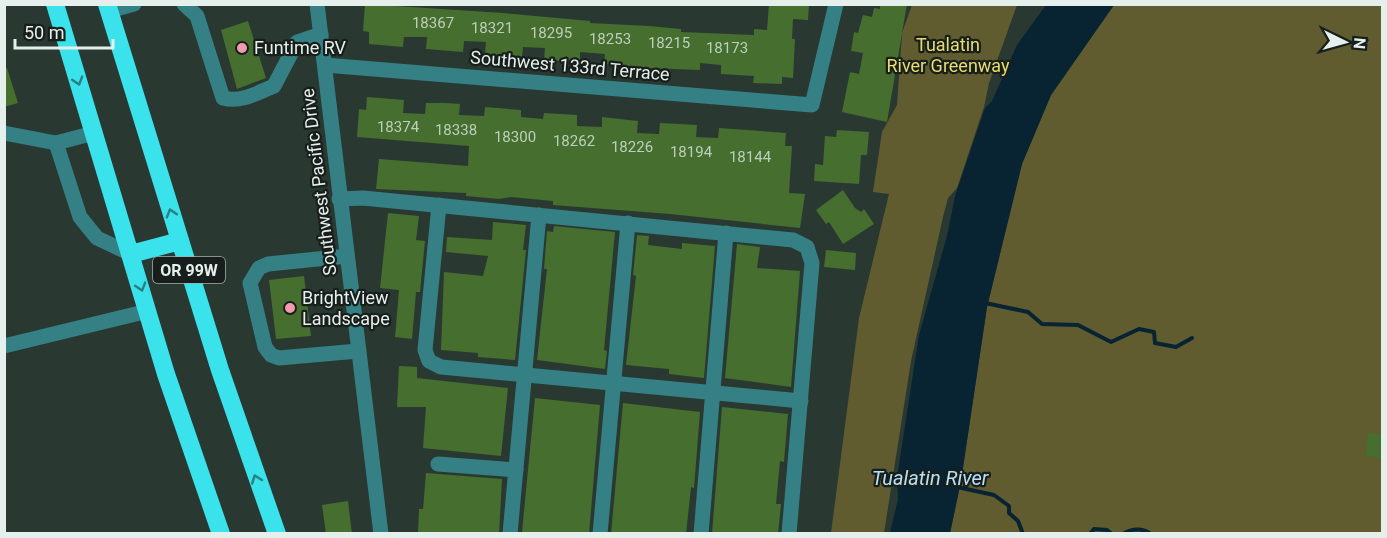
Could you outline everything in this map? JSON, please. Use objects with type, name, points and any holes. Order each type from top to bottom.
[{"type":"highway","name":"OR 99W","points":[[55,4],[172,394],[221,534]]},
{"type":"highway","name":"OR 99W","points":[[108,8],[246,452],[277,534]]},
{"type":"highway","points":[[131,254],[180,241]]},
{"type":"street","points":[[108,8],[134,4]]},
{"type":"street","points":[[184,4],[197,16],[223,98],[230,100],[241,100],[274,86],[297,42],[321,34]]},
{"type":"street","name":"Southwest Pacific Drive","points":[[317,4],[381,534]]},
{"type":"street","name":"Southwest 133rd Terrace","points":[[325,65],[812,105],[836,4]]},
{"type":"street","points":[[4,133],[56,143],[94,134]]},
{"type":"street","points":[[56,143],[80,217],[97,238],[131,254]]},
{"type":"street","points":[[339,199],[439,205],[726,233],[793,240],[807,247],[812,263],[789,534]]},
{"type":"street","points":[[439,205],[425,350],[429,361],[441,368],[801,401]]},
{"type":"street","points":[[510,534],[539,215]]},
{"type":"street","points":[[600,534],[628,224]]},
{"type":"street","points":[[701,534],[726,233]]},
{"type":"street","points":[[347,256],[268,264],[259,268],[250,283],[265,347],[271,355],[279,358],[358,351]]},
{"type":"street","points":[[4,346],[148,311]]},
{"type":"street","points":[[438,464],[516,470]]},
{"type":"green space","name":"Tualatin River Greenway","points":[[912,5],[1017,5],[989,83],[984,107],[957,188],[948,198],[943,217],[911,361],[884,533],[831,533],[859,318],[889,194],[873,192],[882,132],[897,105],[902,33]]},
{"type":"green space","points":[[1114,5],[1382,5],[1382,533],[950,534],[961,481],[987,307],[1022,164],[1051,95]]},
{"type":"water","name":"Tualatin River","points":[[1046,5],[1114,5],[1051,95],[1022,164],[987,307],[961,481],[950,533],[890,533],[898,499],[897,478],[919,335],[947,236],[955,196],[985,108],[992,101],[1017,45]]},
{"type":"building","points":[[365,4],[503,13],[590,21],[590,23],[681,29],[681,32],[754,35],[754,29],[767,30],[769,4],[809,4],[808,20],[793,19],[792,39],[795,39],[793,78],[782,77],[782,84],[753,83],[754,76],[721,74],[721,65],[700,63],[700,70],[647,68],[604,64],[605,54],[580,52],[580,62],[544,60],[545,48],[523,47],[522,57],[485,54],[486,42],[464,41],[463,52],[426,49],[427,37],[404,37],[403,47],[369,44],[369,32],[363,31]]},
{"type":"building","points":[[880,4],[907,4],[887,122],[842,112],[850,72],[859,74],[863,53],[851,51],[854,32],[858,33],[863,15],[872,17],[874,8],[880,9]]},
{"type":"building","name":"Funtime RV","points":[[248,21],[266,78],[237,89],[221,30]]},
{"type":"building","points":[[4,68],[7,68],[18,103],[4,107]]},
{"type":"building","points":[[367,97],[404,100],[403,113],[425,114],[426,103],[445,103],[460,104],[459,115],[484,116],[485,107],[521,110],[521,117],[543,119],[544,113],[577,115],[577,126],[602,127],[602,117],[638,121],[637,133],[659,134],[660,123],[697,125],[696,137],[718,138],[719,128],[786,133],[785,146],[792,146],[789,193],[805,194],[800,228],[670,214],[553,205],[553,201],[511,197],[499,199],[466,196],[466,193],[376,189],[379,159],[468,166],[469,146],[357,137],[359,109],[366,110]]},
{"type":"building","points":[[837,130],[869,132],[867,155],[861,155],[859,184],[814,181],[815,164],[823,165],[825,136],[836,137]]},
{"type":"building","points":[[843,190],[855,208],[861,212],[864,209],[874,224],[843,244],[829,222],[826,224],[816,210]]},
{"type":"building","points":[[388,213],[419,216],[416,240],[425,241],[420,292],[416,292],[412,339],[395,337],[399,290],[380,288]]},
{"type":"building","points":[[493,222],[526,225],[523,250],[526,250],[515,360],[478,357],[478,353],[441,350],[444,272],[483,276],[488,256],[446,252],[447,237],[492,240]]},
{"type":"building","points":[[554,226],[615,232],[604,350],[607,351],[605,369],[537,360],[547,269],[544,269],[547,231],[553,232]]},
{"type":"building","points":[[637,235],[649,236],[648,245],[682,249],[682,243],[715,246],[704,378],[669,374],[669,369],[626,365],[636,276],[633,275]]},
{"type":"building","points":[[737,244],[760,247],[757,268],[800,271],[791,387],[725,378]]},
{"type":"building","points":[[826,250],[856,253],[855,270],[824,267]]},
{"type":"building","name":"BrightView Landscape","points":[[304,276],[311,336],[276,339],[269,280]]},
{"type":"building","points":[[399,366],[417,367],[417,378],[508,388],[501,456],[423,448],[426,407],[397,407]]},
{"type":"building","points":[[535,398],[600,405],[589,534],[522,532]]},
{"type":"building","points":[[623,403],[700,412],[694,488],[691,487],[686,534],[611,534]]},
{"type":"building","points":[[722,407],[788,414],[784,462],[780,461],[776,504],[781,504],[778,534],[712,534]]},
{"type":"building","points":[[1368,433],[1383,434],[1383,458],[1366,456]]},
{"type":"building","points":[[426,473],[502,479],[499,534],[418,534],[419,509],[423,509]]},
{"type":"building","points":[[348,501],[352,534],[326,534],[322,505]]},
{"type":"waterway","points":[[985,303],[1028,312],[1042,324],[1078,325],[1111,342],[1139,329],[1154,332],[1155,343],[1176,347],[1192,338]]},
{"type":"waterway","points":[[957,487],[994,495],[1009,506],[1009,513],[1018,521],[1023,534]]},
{"type":"waterway","points":[[1090,534],[1094,529],[1107,530],[1112,534]]},
{"type":"waterway","points":[[1123,534],[1137,530],[1151,534]]},
{"type":"place","name":"Funtime RV","points":[[242,48]]},
{"type":"place","name":"BrightView Landscape","points":[[290,308]]}]
